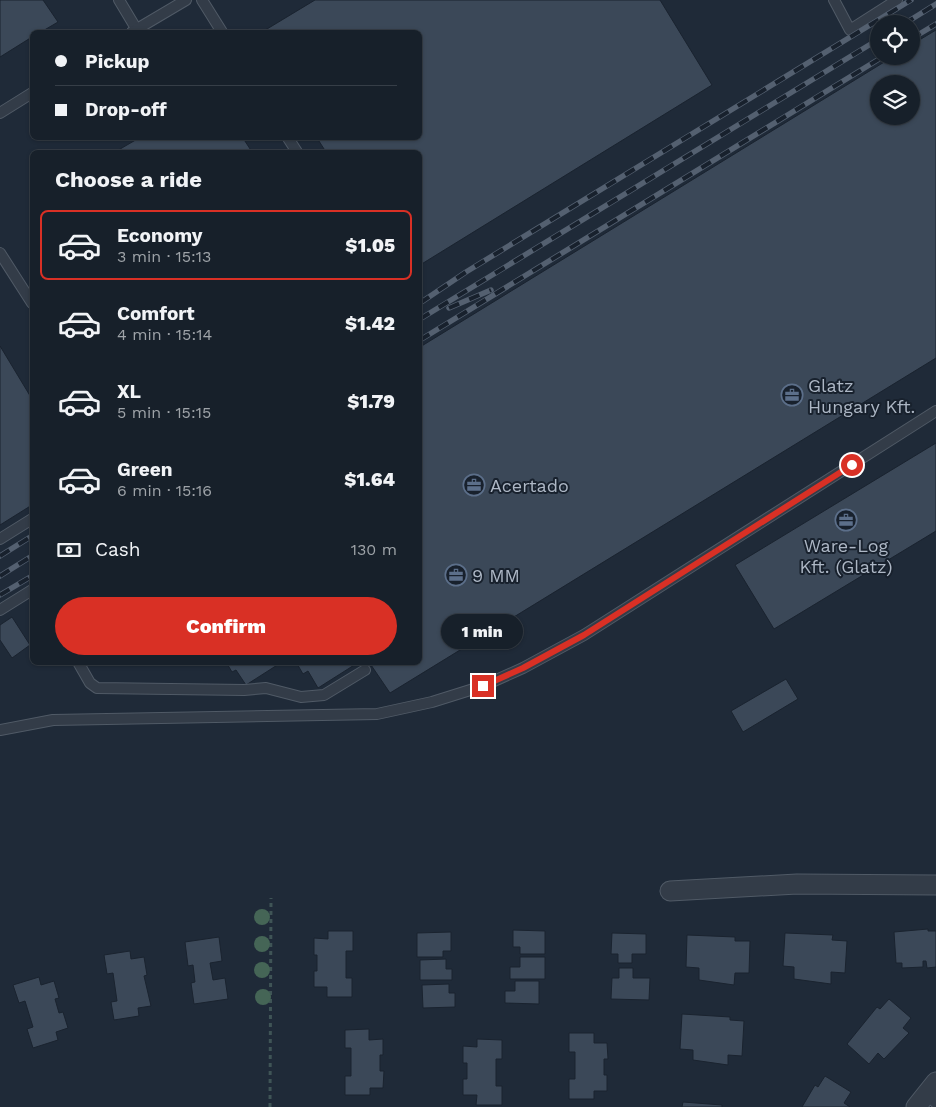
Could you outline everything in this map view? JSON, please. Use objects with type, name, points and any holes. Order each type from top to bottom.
[{"type":"street","points":[[670,891],[797,884],[936,885]]},
{"type":"lane","points":[[119,0],[134,30]]},
{"type":"lane","points":[[137,30],[186,0]]},
{"type":"lane","points":[[202,0],[221,30]]},
{"type":"lane","points":[[834,0],[850,30],[897,0]]},
{"type":"lane","points":[[0,113],[30,94]]},
{"type":"lane","points":[[0,253],[30,300]]},
{"type":"lane","points":[[0,730],[53,720],[377,714],[432,702],[483,686],[523,668],[584,635],[936,411]]},
{"type":"lane","points":[[0,539],[30,520]]},
{"type":"lane","points":[[0,610],[30,591]]},
{"type":"lane","points":[[80,665],[90,683],[96,688],[244,690],[266,688],[301,697],[324,695],[364,670]]},
{"type":"path","points":[[270,1107],[272,898]]},
{"type":"building","points":[[0,0],[43,0],[58,22],[44,30],[30,30],[30,38],[0,57]]},
{"type":"building","points":[[315,0],[660,0],[712,85],[422,264],[422,150],[325,150],[318,140],[422,140],[422,30],[265,30]]},
{"type":"building","points":[[936,30],[936,358],[390,693],[371,665],[422,665],[422,346],[879,65],[920,65],[920,40]]},
{"type":"building","points":[[136,140],[244,140],[251,150],[118,150]]},
{"type":"building","points":[[0,346],[30,396],[30,506],[0,525]]},
{"type":"building","points":[[936,443],[936,531],[774,629],[735,565]]},
{"type":"building","points":[[12,617],[30,645],[12,658],[0,640],[0,625]]},
{"type":"building","points":[[228,665],[277,665],[246,685],[236,670],[232,672]]},
{"type":"building","points":[[298,665],[354,665],[318,688],[308,671],[303,674]]},
{"type":"building","points":[[786,679],[798,699],[743,732],[731,711]]},
{"type":"building","points":[[928,929],[928,931],[936,931],[936,967],[927,968],[926,961],[923,961],[923,967],[902,968],[902,963],[896,963],[894,932]]},
{"type":"building","points":[[513,930],[545,931],[545,954],[520,954],[520,947],[513,947]]},
{"type":"building","points":[[328,931],[353,931],[353,951],[346,951],[346,978],[352,978],[352,997],[327,997],[327,987],[314,987],[317,955],[314,955],[314,938],[328,939]]},
{"type":"building","points":[[451,932],[451,951],[443,951],[443,957],[417,957],[417,933]]},
{"type":"building","points":[[612,933],[646,934],[646,954],[632,954],[632,963],[618,963],[618,954],[611,954]]},
{"type":"building","points":[[785,933],[833,935],[832,940],[847,941],[845,973],[831,972],[831,984],[794,979],[794,967],[783,966]]},
{"type":"building","points":[[687,935],[735,937],[735,941],[750,941],[749,973],[735,973],[734,985],[699,980],[699,968],[686,967]]},
{"type":"building","points":[[219,937],[222,961],[210,963],[213,980],[225,978],[228,999],[194,1004],[191,983],[195,982],[193,965],[188,966],[185,942]]},
{"type":"building","points":[[130,951],[131,959],[144,957],[147,975],[144,976],[151,1006],[138,1008],[139,1016],[114,1020],[111,1002],[117,1001],[113,973],[107,974],[104,955]]},
{"type":"building","points":[[520,957],[545,957],[545,979],[510,979],[510,967],[520,967]]},
{"type":"building","points":[[446,959],[446,969],[452,969],[452,980],[420,980],[420,960]]},
{"type":"building","points":[[619,968],[633,968],[633,978],[650,978],[649,1000],[611,999],[612,978],[619,978]]},
{"type":"building","points":[[39,977],[41,985],[54,981],[59,998],[55,999],[59,1013],[63,1012],[68,1028],[56,1032],[58,1040],[33,1048],[27,1029],[33,1027],[25,1001],[19,1003],[13,985]]},
{"type":"building","points":[[515,981],[539,981],[539,1004],[505,1003],[505,991],[515,991]]},
{"type":"building","points":[[449,984],[449,993],[455,993],[455,1007],[423,1008],[422,985]]},
{"type":"building","points":[[889,999],[911,1018],[903,1028],[909,1033],[884,1059],[878,1053],[869,1064],[847,1044],[877,1007],[880,1009]]},
{"type":"building","points":[[682,1014],[730,1017],[730,1020],[744,1021],[742,1056],[728,1055],[728,1065],[693,1060],[693,1050],[680,1049]]},
{"type":"building","points":[[369,1029],[369,1040],[383,1039],[380,1071],[384,1071],[383,1088],[370,1088],[370,1095],[345,1095],[345,1076],[351,1076],[351,1048],[345,1048],[345,1030]]},
{"type":"building","points":[[569,1033],[594,1033],[594,1043],[607,1043],[608,1059],[604,1059],[604,1075],[607,1075],[607,1091],[594,1091],[594,1099],[569,1099],[569,1079],[575,1079],[575,1052],[569,1052]]},
{"type":"building","points":[[477,1039],[502,1040],[502,1059],[496,1059],[496,1086],[502,1086],[502,1105],[476,1105],[477,1095],[463,1095],[463,1079],[467,1079],[467,1063],[463,1063],[463,1046],[477,1047]]},
{"type":"building","points":[[825,1076],[851,1092],[844,1103],[850,1107],[802,1107],[815,1085],[818,1087]]},
{"type":"building","points":[[683,1102],[722,1105],[722,1107],[682,1107]]},
{"type":"railway","points":[[422,302],[466,272],[911,0]]},
{"type":"railway","points":[[918,15],[936,4]]},
{"type":"railway","points":[[920,34],[936,24]]},
{"type":"railway","points":[[422,318],[870,44]]},
{"type":"railway","points":[[422,339],[870,65]]},
{"type":"railway","points":[[449,308],[491,290]]},
{"type":"railway","points":[[0,556],[30,537]]},
{"type":"railway","points":[[0,576],[30,557]]},
{"type":"railway","points":[[0,595],[30,577]]},
{"type":"place","name":"Glatz Hungary Kft.","points":[[792,395]]},
{"type":"place","name":"Acertado","points":[[474,485]]},
{"type":"place","name":"Ware-Log Kft. (Glatz)","points":[[846,520]]},
{"type":"place","name":"9 MM","points":[[456,575]]},
{"type":"route","points":[[483,686],[523,668],[584,635],[852,465]]}]
